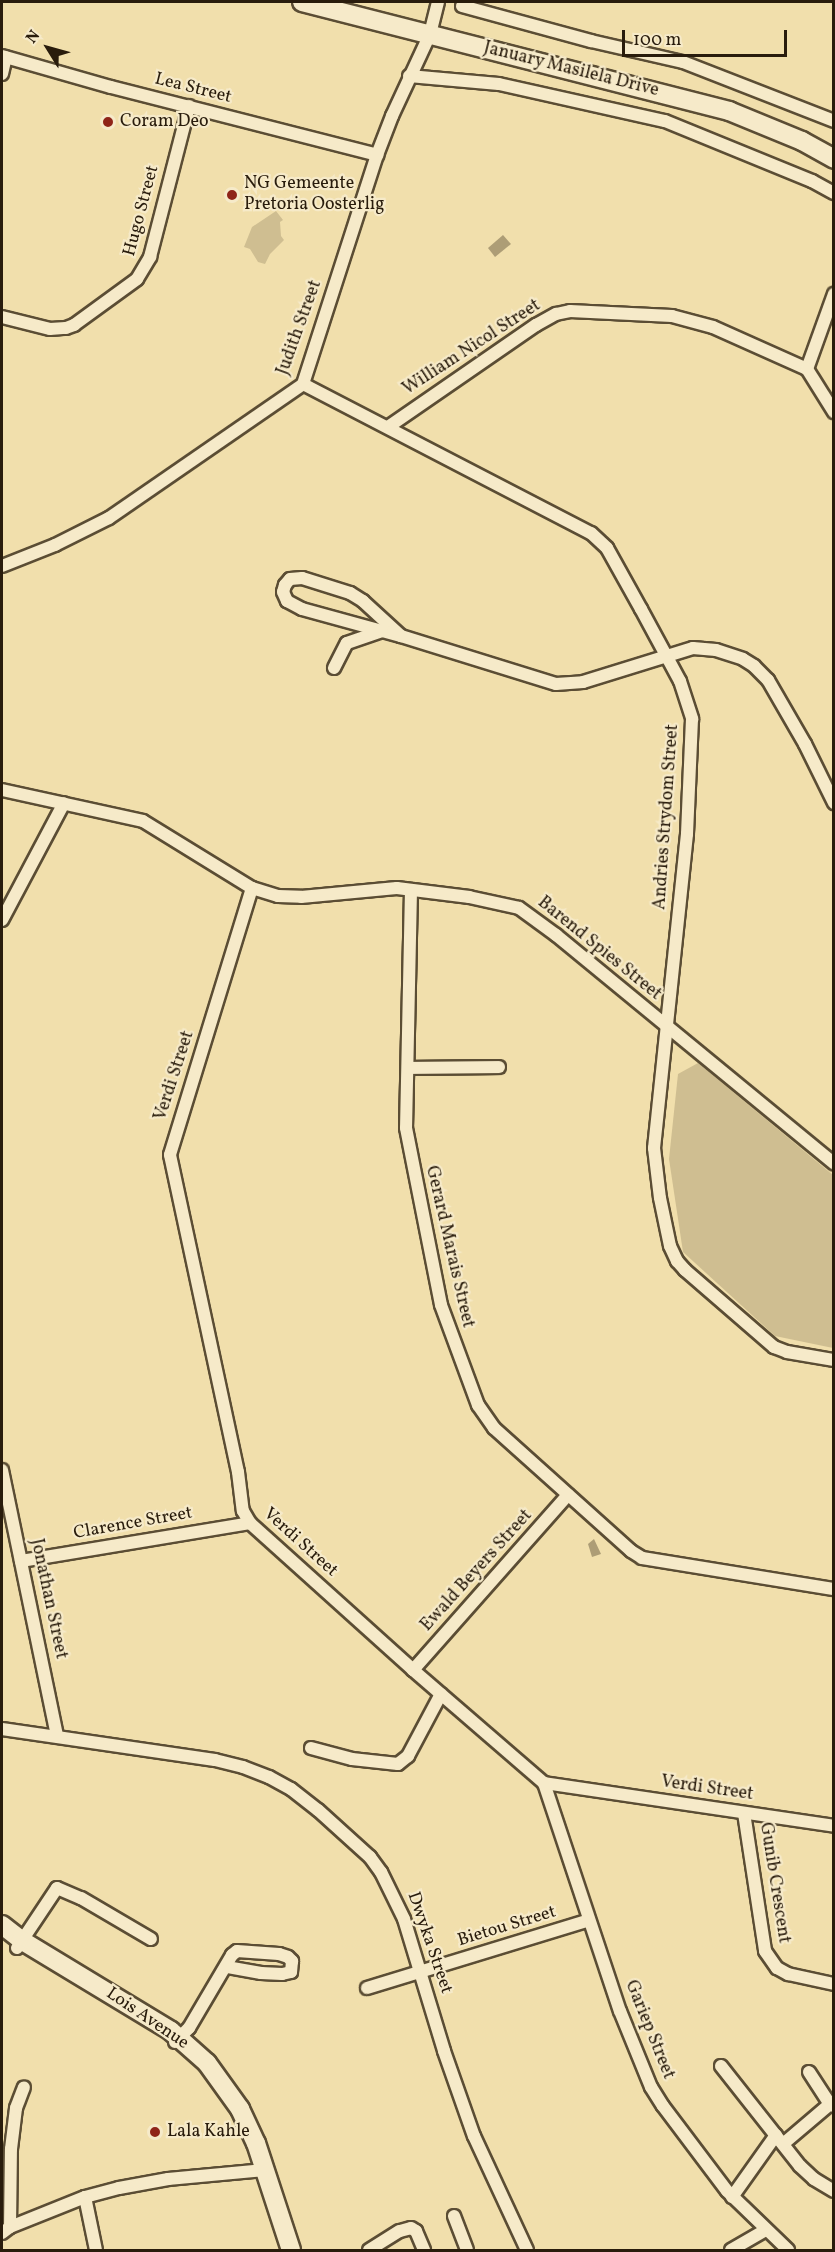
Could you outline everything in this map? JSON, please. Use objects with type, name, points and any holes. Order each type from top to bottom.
[{"type":"main road","name":"January Masilela Drive","points":[[302,2],[432,29],[749,110],[805,133],[834,149]]},
{"type":"main road","name":"January Masilela Drive","points":[[346,2],[432,29],[729,111],[802,141],[834,159]]},
{"type":"main road","name":"Lois Avenue","points":[[2,1924],[19,1944]]},
{"type":"main road","name":"Lois Avenue","points":[[2,1936],[139,2010],[207,2063],[240,2109],[256,2143],[259,2170],[281,2250]]},
{"type":"main road","name":"Lois Avenue","points":[[259,2170],[291,2250]]},
{"type":"street","name":"Judith Street","points":[[2,566],[55,545],[109,518],[281,402],[303,384],[377,155],[432,29],[438,2]]},
{"type":"street","points":[[462,6],[591,41],[683,62],[834,121]]},
{"type":"street","points":[[2,74],[4,56]]},
{"type":"street","name":"Lea Street","points":[[4,56],[377,155]]},
{"type":"street","points":[[410,76],[499,84],[665,122],[803,177],[834,193]]},
{"type":"street","name":"Hugo Street","points":[[2,317],[50,329],[66,328],[92,312],[144,271],[150,256],[189,106]]},
{"type":"street","points":[[834,294],[807,369],[834,412]]},
{"type":"street","name":"William Nicol Street","points":[[388,427],[536,325],[556,314],[570,311],[672,316],[694,320],[807,369]]},
{"type":"street","name":"Andries Strydom Street","points":[[303,384],[540,506],[603,542],[666,656],[686,694],[692,719],[687,834],[654,1159],[670,1246],[677,1261],[774,1347],[787,1352],[834,1360]]},
{"type":"street","points":[[401,636],[354,595],[302,578],[290,579],[285,585],[285,597],[291,604],[563,685],[583,682],[693,648],[705,648],[735,656],[754,666],[774,690],[834,803]]},
{"type":"street","points":[[334,668],[348,643],[382,631]]},
{"type":"street","name":"Barend Spies Street","points":[[2,790],[150,824],[252,888],[278,896],[301,897],[387,888],[470,897],[519,908],[834,1163]]},
{"type":"street","points":[[2,920],[63,803]]},
{"type":"street","name":"Verdi Street","points":[[252,888],[170,1155],[238,1472],[243,1510],[250,1523],[413,1670],[544,1783],[834,1826]]},
{"type":"street","name":"Gerard Marais Street","points":[[411,890],[406,1128],[410,1160],[441,1305],[478,1405],[494,1428],[642,1558],[834,1589]]},
{"type":"street","points":[[408,1068],[499,1067]]},
{"type":"street","name":"Jonathan Street","points":[[2,1470],[57,1736]]},
{"type":"street","name":"Ewald Beyers Street","points":[[413,1670],[568,1495]]},
{"type":"street","name":"Clarence Street","points":[[21,1562],[250,1523]]},
{"type":"street","points":[[310,1749],[352,1759],[398,1764],[408,1756],[441,1694]]},
{"type":"street","name":"Dwyka Street","points":[[2,1729],[215,1760],[270,1777],[291,1790],[346,1834],[381,1872],[404,1919],[422,1972],[444,2051],[474,2136],[527,2250]]},
{"type":"street","name":"Gariep Street","points":[[544,1783],[620,2011],[651,2087],[674,2122],[732,2197],[788,2250]]},
{"type":"street","name":"Gunib Crescent","points":[[744,1813],[765,1951],[777,1968],[788,1974],[834,1984]]},
{"type":"street","points":[[19,1944],[55,1892],[61,1889],[81,1898],[151,1939]]},
{"type":"street","name":"Bietou Street","points":[[367,1988],[589,1920]]},
{"type":"street","points":[[176,2041],[227,1967],[232,1956],[240,1950],[279,1954],[288,1957],[292,1962],[291,1972],[282,1974],[227,1967]]},
{"type":"street","points":[[721,2066],[814,2179],[834,2191]]},
{"type":"street","points":[[732,2197],[779,2139],[832,2105],[809,2072]]},
{"type":"street","points":[[24,2087],[16,2108],[6,2230],[85,2197],[168,2179],[259,2170]]},
{"type":"street","points":[[85,2197],[96,2250]]},
{"type":"street","points":[[454,2216],[467,2250]]},
{"type":"street","points":[[369,2250],[400,2231],[411,2228],[416,2231],[424,2250]]},
{"type":"street","points":[[730,2250],[765,2230]]},
{"type":"shaded area","points":[[276,211],[283,220],[280,222],[281,236],[284,240],[270,254],[265,264],[258,262],[250,249],[244,247],[252,227]]},
{"type":"shaded area","points":[[503,235],[511,244],[495,257],[488,248]]},
{"type":"shaded area","points":[[698,1063],[833,1175],[833,1348],[775,1336],[683,1252],[669,1159],[678,1074]]},
{"type":"shaded area","points":[[594,1539],[601,1554],[592,1557],[588,1544]]},
{"type":"place","name":"Coram Deo","points":[[108,122]]},
{"type":"place","name":"NG Gemeente Pretoria Oosterlig","points":[[232,195]]},
{"type":"place","name":"Lala Kahle","points":[[155,2132]]}]
